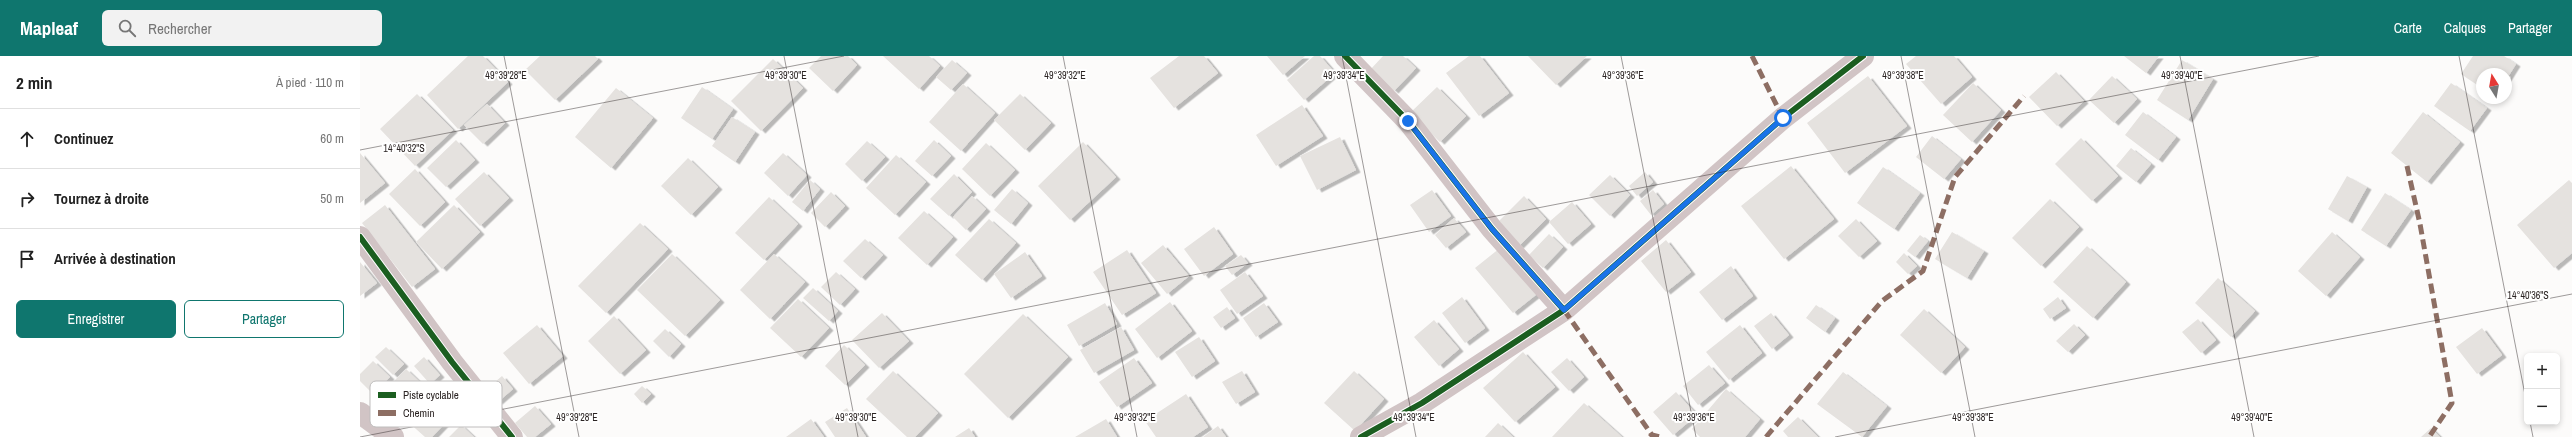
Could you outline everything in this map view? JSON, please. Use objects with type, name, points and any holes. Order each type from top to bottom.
[{"type":"street","points":[[1345,56],[1408,121],[1492,229],[1564,310]]},
{"type":"street","points":[[1361,437],[1422,403],[1564,310],[1783,118],[1863,56]]},
{"type":"street","points":[[360,237],[467,381]]},
{"type":"street","points":[[360,413],[370,420]]},
{"type":"street","points":[[502,424],[512,437]]},
{"type":"street","points":[[379,427],[393,437]]},
{"type":"building","points":[[468,56],[483,56],[508,82],[458,129],[427,95]]},
{"type":"building","points":[[540,56],[595,56],[598,59],[555,100],[525,70]]},
{"type":"building","points":[[821,56],[848,56],[857,65],[833,91],[809,68]]},
{"type":"building","points":[[883,56],[929,56],[940,66],[919,89]]},
{"type":"building","points":[[1179,56],[1204,56],[1218,73],[1174,108],[1150,78]]},
{"type":"building","points":[[1267,56],[1305,56],[1283,75]]},
{"type":"building","points":[[1314,56],[1320,56],[1335,73],[1304,100],[1287,80]]},
{"type":"building","points":[[1383,56],[1403,56],[1416,68],[1394,91],[1370,70]]},
{"type":"building","points":[[1469,56],[1480,56],[1509,93],[1479,116],[1446,73]]},
{"type":"building","points":[[1528,56],[1587,56],[1556,85]]},
{"type":"building","points":[[1916,56],[1954,56],[1972,77],[1941,104],[1906,64]]},
{"type":"building","points":[[2124,56],[2159,56],[2146,73]]},
{"type":"building","points":[[2473,56],[2504,56],[2516,64],[2512,70],[2512,68],[2476,68],[2476,84],[2461,74]]},
{"type":"building","points":[[773,59],[803,88],[761,131],[731,101]]},
{"type":"building","points":[[952,60],[967,73],[951,90],[936,77]]},
{"type":"building","points":[[2182,60],[2213,79],[2188,120],[2157,100]]},
{"type":"building","points":[[2056,72],[2084,101],[2057,126],[2029,97]]},
{"type":"building","points":[[1868,76],[1907,126],[1845,173],[1807,123]]},
{"type":"building","points":[[2112,76],[2137,99],[2114,123],[2089,100]]},
{"type":"building","points":[[1973,83],[2001,110],[1972,142],[1943,115]]},
{"type":"building","points":[[2451,83],[2476,100],[2476,104],[2481,104],[2487,108],[2470,131],[2434,106]]},
{"type":"building","points":[[963,84],[995,113],[961,151],[929,122]]},
{"type":"building","points":[[702,87],[733,109],[712,139],[681,118]]},
{"type":"building","points":[[1437,87],[1466,116],[1440,142],[1410,113]]},
{"type":"building","points":[[616,88],[653,118],[611,168],[575,137]]},
{"type":"building","points":[[417,94],[453,130],[415,166],[380,129]]},
{"type":"building","points":[[1020,94],[1051,123],[1025,150],[994,120]]},
{"type":"building","points":[[487,104],[505,123],[483,144],[464,125]]},
{"type":"building","points":[[1302,105],[1323,136],[1276,166],[1256,135]]},
{"type":"building","points":[[2143,112],[2176,137],[2158,160],[2125,135]]},
{"type":"building","points":[[2423,112],[2460,142],[2427,182],[2391,153]]},
{"type":"building","points":[[732,117],[755,132],[735,162],[712,146]]},
{"type":"building","points":[[1932,136],[1961,159],[1944,179],[1916,157]]},
{"type":"building","points":[[1340,137],[1356,170],[1317,190],[1300,156]]},
{"type":"building","points":[[2081,138],[2118,176],[2092,201],[2055,164]]},
{"type":"building","points":[[456,140],[475,160],[446,187],[427,168]]},
{"type":"building","points":[[934,140],[951,156],[932,176],[915,161]]},
{"type":"building","points":[[867,141],[885,157],[862,181],[845,164]]},
{"type":"building","points":[[1083,142],[1116,177],[1070,220],[1038,186]]},
{"type":"building","points":[[986,143],[1015,170],[990,196],[962,169]]},
{"type":"building","points":[[2131,148],[2151,164],[2136,182],[2116,166]]},
{"type":"building","points":[[360,153],[385,183],[360,203]]},
{"type":"building","points":[[783,153],[807,175],[788,196],[764,173]]},
{"type":"building","points":[[896,155],[926,182],[895,215],[866,188]]},
{"type":"building","points":[[688,158],[718,187],[691,215],[661,186]]},
{"type":"building","points":[[1791,166],[1834,219],[1784,259],[1741,206]]},
{"type":"building","points":[[1883,167],[1920,193],[1894,229],[1857,203]]},
{"type":"building","points":[[415,169],[445,202],[420,226],[389,194]]},
{"type":"building","points":[[484,172],[509,198],[480,226],[455,199]]},
{"type":"building","points":[[1645,172],[1653,182],[1637,196],[1629,186]]},
{"type":"building","points":[[954,174],[972,192],[949,216],[930,199]]},
{"type":"building","points":[[1610,175],[1630,195],[1610,216],[1589,195]]},
{"type":"building","points":[[2347,176],[2367,187],[2348,221],[2328,209]]},
{"type":"building","points":[[810,180],[820,189],[803,211],[792,202]]},
{"type":"building","points":[[2569,180],[2572,183],[2572,253],[2554,268],[2517,225]]},
{"type":"building","points":[[1012,189],[1028,203],[1011,224],[994,210]]},
{"type":"building","points":[[1432,190],[1451,216],[1429,232],[1410,205]]},
{"type":"building","points":[[1653,190],[1664,204],[1651,215],[1640,201]]},
{"type":"building","points":[[831,192],[845,206],[825,227],[811,213]]},
{"type":"building","points":[[2385,193],[2411,210],[2386,246],[2361,230]]},
{"type":"building","points":[[972,196],[986,209],[966,230],[953,217]]},
{"type":"building","points":[[1524,196],[1546,219],[1519,246],[1497,223]]},
{"type":"building","points":[[769,197],[798,224],[764,260],[735,233]]},
{"type":"building","points":[[2050,199],[2079,227],[2041,266],[2012,238]]},
{"type":"building","points":[[1572,202],[1591,224],[1568,244],[1549,222]]},
{"type":"building","points":[[385,205],[435,269],[412,287],[362,223]]},
{"type":"building","points":[[454,205],[480,232],[442,269],[416,242]]},
{"type":"building","points":[[924,211],[953,237],[927,265],[898,238]]},
{"type":"building","points":[[1454,218],[1466,232],[1446,248],[1435,235]]},
{"type":"building","points":[[989,219],[1016,243],[982,280],[955,255]]},
{"type":"building","points":[[1856,219],[1877,241],[1859,257],[1838,236]]},
{"type":"building","points":[[640,223],[668,249],[606,313],[578,286]]},
{"type":"building","points":[[1214,227],[1233,254],[1204,276],[1184,249]]},
{"type":"building","points":[[1952,232],[1984,251],[1967,278],[1935,259]]},
{"type":"building","points":[[2332,232],[2360,257],[2326,296],[2298,271]]},
{"type":"building","points":[[1549,234],[1563,247],[1543,268],[1529,255]]},
{"type":"building","points":[[1920,235],[1928,241],[1915,257],[1907,251]]},
{"type":"building","points":[[865,239],[883,255],[861,278],[843,261]]},
{"type":"building","points":[[1666,240],[1691,272],[1666,292],[1641,261]]},
{"type":"building","points":[[1163,245],[1189,276],[1167,294],[1141,263]]},
{"type":"building","points":[[2087,246],[2126,282],[2093,318],[2053,282]]},
{"type":"building","points":[[1500,248],[1537,294],[1513,313],[1475,268]]},
{"type":"building","points":[[1127,250],[1156,293],[1122,315],[1093,272]]},
{"type":"building","points":[[1025,252],[1042,276],[1011,298],[994,274]]},
{"type":"building","points":[[1904,253],[1917,266],[1908,274],[1896,262]]},
{"type":"building","points":[[672,254],[720,300],[685,336],[637,290]]},
{"type":"building","points":[[774,254],[805,282],[770,319],[740,290]]},
{"type":"building","points":[[1241,255],[1248,263],[1232,275],[1225,266]]},
{"type":"building","points":[[360,262],[377,283],[360,296]]},
{"type":"building","points":[[1731,266],[1753,296],[1722,320],[1699,292]]},
{"type":"building","points":[[836,272],[855,289],[840,305],[821,287]]},
{"type":"building","points":[[1245,272],[1263,296],[1237,314],[1220,290]]},
{"type":"building","points":[[2218,278],[2255,311],[2231,337],[2195,303]]},
{"type":"building","points":[[813,288],[838,311],[829,321],[803,298]]},
{"type":"building","points":[[1462,297],[1485,328],[1465,343],[1442,313]]},
{"type":"building","points":[[2058,297],[2066,308],[2050,319],[2043,309]]},
{"type":"building","points":[[798,299],[829,328],[801,357],[770,328]]},
{"type":"building","points":[[1170,302],[1192,331],[1157,358],[1135,329]]},
{"type":"building","points":[[1105,303],[1117,324],[1079,346],[1067,325]]},
{"type":"building","points":[[1264,303],[1278,322],[1256,337],[1243,318]]},
{"type":"building","points":[[1816,305],[1835,318],[1825,332],[1806,318]]},
{"type":"building","points":[[1227,307],[1235,318],[1221,328],[1213,317]]},
{"type":"building","points":[[1924,309],[1965,347],[1941,373],[1900,335]]},
{"type":"building","points":[[882,313],[909,341],[879,368],[852,340]]},
{"type":"building","points":[[1771,313],[1789,335],[1772,349],[1754,326]]},
{"type":"building","points":[[1023,314],[1068,357],[1008,418],[964,374]]},
{"type":"building","points":[[614,316],[646,350],[620,374],[588,341]]},
{"type":"building","points":[[2198,319],[2216,340],[2201,353],[2182,332]]},
{"type":"building","points":[[1434,320],[1459,349],[1439,366],[1414,337]]},
{"type":"building","points":[[2074,324],[2085,335],[2068,352],[2056,341]]},
{"type":"building","points":[[537,325],[563,356],[529,384],[503,353]]},
{"type":"building","points":[[1740,325],[1762,353],[1729,380],[1706,352]]},
{"type":"building","points":[[1121,327],[1134,350],[1094,373],[1080,350]]},
{"type":"building","points":[[2482,328],[2502,355],[2477,374],[2456,347]]},
{"type":"building","points":[[665,329],[681,344],[669,357],[653,341]]},
{"type":"building","points":[[1199,337],[1215,361],[1192,377],[1175,352]]},
{"type":"building","points":[[844,345],[865,365],[845,385],[825,366]]},
{"type":"building","points":[[386,347],[404,364],[393,375],[375,357]]},
{"type":"building","points":[[1523,352],[1555,387],[1515,422],[1483,388]]},
{"type":"building","points":[[424,357],[440,375],[433,381],[427,381],[414,366]]},
{"type":"building","points":[[1134,358],[1152,383],[1117,407],[1099,382]]},
{"type":"building","points":[[1567,358],[1584,377],[1569,391],[1551,372]]},
{"type":"building","points":[[373,361],[390,377],[386,381],[370,381],[370,391],[360,381],[360,374]]},
{"type":"building","points":[[1709,365],[1725,383],[1698,405],[1683,386]]},
{"type":"building","points":[[406,369],[419,381],[394,381]]},
{"type":"building","points":[[893,371],[938,413],[915,437],[907,437],[866,399]]},
{"type":"building","points":[[1242,371],[1255,392],[1236,404],[1222,382]]},
{"type":"building","points":[[1354,371],[1384,399],[1355,431],[1324,403]]},
{"type":"building","points":[[1843,372],[1887,406],[1862,437],[1817,404]]},
{"type":"building","points":[[502,376],[513,389],[502,399],[502,381],[496,381]]},
{"type":"building","points":[[642,386],[651,394],[642,403],[634,394]]},
{"type":"building","points":[[1726,389],[1760,419],[1745,437],[1700,437],[1692,429]]},
{"type":"building","points":[[1676,392],[1697,415],[1673,435],[1653,412]]},
{"type":"building","points":[[1186,394],[1208,427],[1193,437],[1156,437],[1145,421]]},
{"type":"building","points":[[1584,403],[1622,437],[1552,437]]},
{"type":"building","points":[[535,406],[551,424],[535,437],[527,437],[515,423]]},
{"type":"building","points":[[847,408],[866,437],[835,437],[825,422]]},
{"type":"building","points":[[1798,417],[1818,437],[1788,437],[1783,431]]},
{"type":"building","points":[[811,419],[824,437],[786,437]]},
{"type":"building","points":[[1106,419],[1117,437],[1075,437]]},
{"type":"building","points":[[1498,423],[1513,437],[1485,437]]},
{"type":"building","points":[[1218,426],[1226,437],[1203,437]]},
{"type":"building","points":[[414,427],[442,427],[432,437],[425,437]]},
{"type":"building","points":[[459,427],[463,427],[474,437],[449,437]]},
{"type":"building","points":[[969,428],[975,437],[955,437]]},
{"type":"building","points":[[2431,428],[2440,437],[2421,437]]},
{"type":"marked path","points":[[1752,56],[1783,118]]},
{"type":"marked path","points":[[1766,437],[1882,301],[1923,271],[1955,177],[2024,96]]},
{"type":"marked path","points":[[2407,166],[2420,224],[2452,403],[2429,437]]},
{"type":"marked path","points":[[1564,310],[1652,435]]},
{"type":"marked path","points":[[1650,437],[1652,435],[1660,437]]},
{"type":"cycle path","points":[[1345,56],[1408,121],[1492,229],[1564,310]]},
{"type":"cycle path","points":[[1361,437],[1422,403],[1564,310],[1783,118],[1863,56]]},
{"type":"cycle path","points":[[360,237],[467,381]]},
{"type":"cycle path","points":[[502,424],[512,437]]},
{"type":"route","points":[[1408,121],[1492,229],[1564,310],[1783,118]]}]
